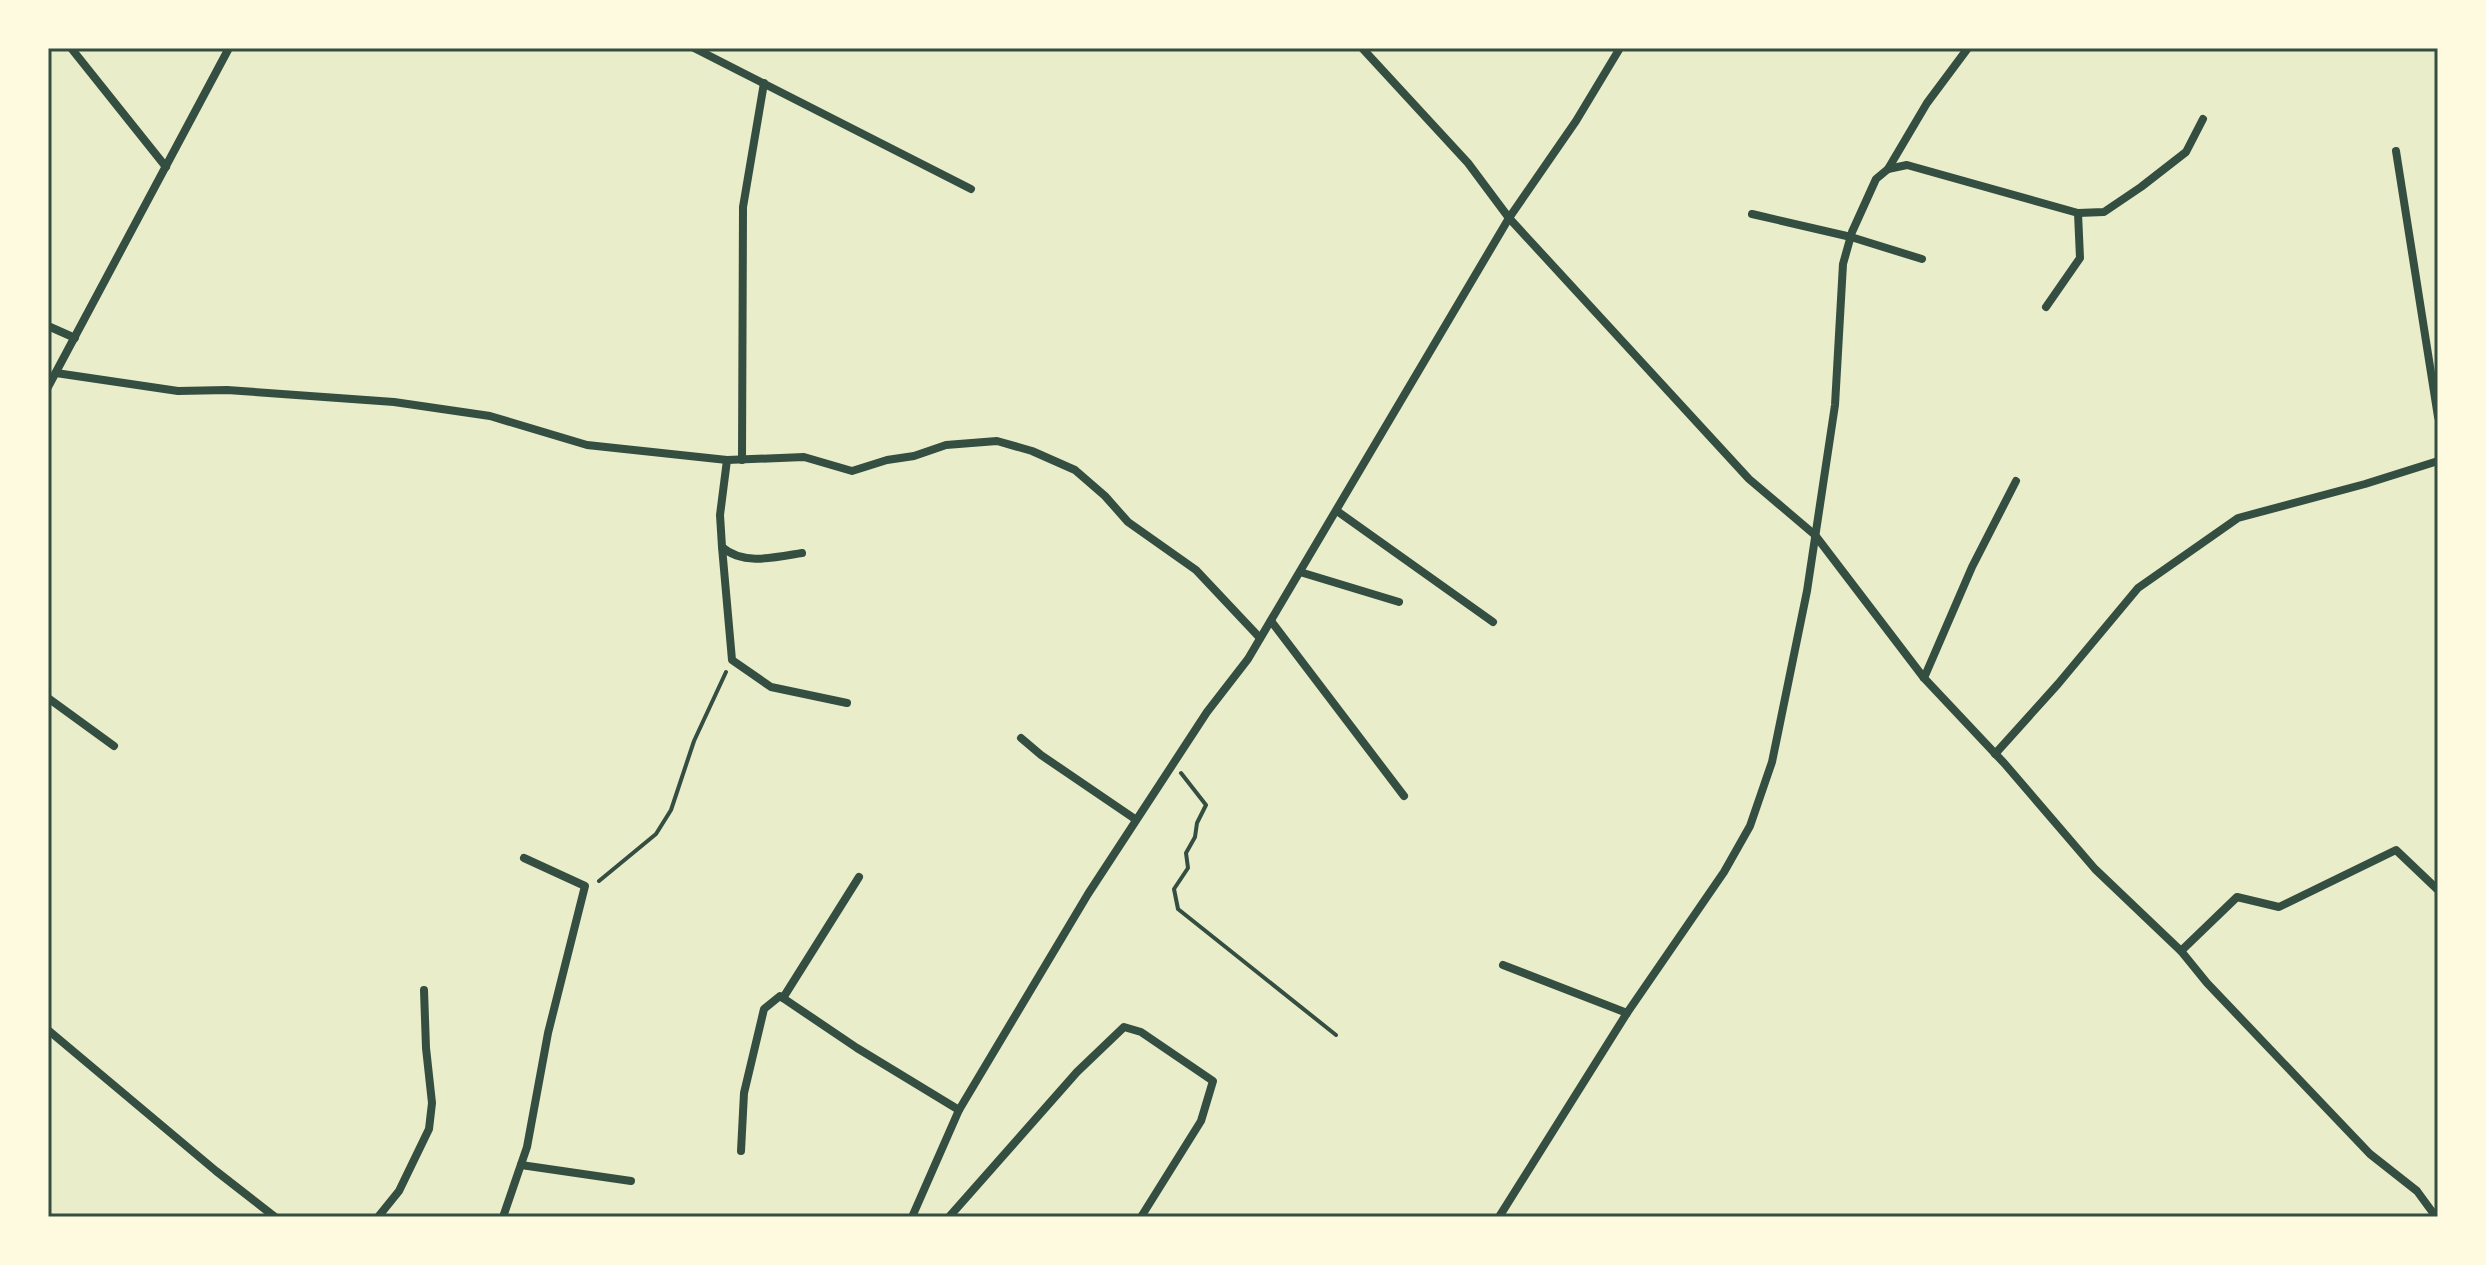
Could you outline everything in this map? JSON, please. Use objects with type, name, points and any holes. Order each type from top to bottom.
[{"type":"street","points":[[71,48],[166,167]]},
{"type":"street","points":[[48,387],[229,48]]},
{"type":"street","points":[[694,48],[971,189]]},
{"type":"street","points":[[1362,48],[1468,163],[1509,218],[1749,479],[1815,535],[1924,678],[2095,869],[2181,951],[2207,983],[2370,1154],[2417,1191],[2436,1217]]},
{"type":"street","points":[[912,1217],[959,1110],[1088,894],[1135,819],[1271,621],[1509,218],[1576,121],[1620,48]]},
{"type":"street","points":[[1499,1217],[1627,1013],[1681,938],[1750,826],[1772,762],[1807,591],[1835,405],[1843,264],[1876,179],[1888,169],[1927,103],[1968,48]]},
{"type":"street","points":[[742,460],[743,207],[764,83]]},
{"type":"street","points":[[1888,169],[1907,165],[2078,213],[2104,212],[2186,152],[2203,119]]},
{"type":"street","points":[[2396,151],[2438,417]]},
{"type":"street","points":[[2046,307],[2080,258],[2078,213]]},
{"type":"street","points":[[1752,214],[1851,237],[1922,259]]},
{"type":"street","points":[[48,326],[75,338]]},
{"type":"street","points":[[56,373],[178,391],[227,390],[394,402],[490,416],[587,445],[727,460],[804,457],[852,471],[946,445],[997,441],[1032,451],[1075,470],[1105,496],[1128,522],[1196,570],[1260,638]]},
{"type":"street","points":[[727,460],[720,515],[732,660],[771,687],[847,703]]},
{"type":"street","points":[[1995,754],[2138,588],[2238,518],[2438,461]]},
{"type":"street","points":[[1924,678],[1972,567],[2016,481]]},
{"type":"street","points":[[1337,511],[1493,622]]},
{"type":"street","points":[[722,547],[741,557],[767,558],[802,553]]},
{"type":"street","points":[[1300,572],[1399,602]]},
{"type":"street","points":[[1271,621],[1404,796]]},
{"type":"street","points":[[48,698],[114,746]]},
{"type":"street","points":[[1021,738],[1135,819]]},
{"type":"street","points":[[2181,951],[2237,897],[2279,907],[2396,850],[2438,890]]},
{"type":"street","points":[[503,1217],[527,1147],[548,1033],[585,886],[524,858]]},
{"type":"street","points":[[783,998],[859,877]]},
{"type":"street","points":[[1503,965],[1627,1013]]},
{"type":"street","points":[[378,1217],[399,1191],[429,1129],[432,1103],[424,990]]},
{"type":"street","points":[[741,1151],[744,1093],[764,1009],[780,996],[857,1048],[959,1110]]},
{"type":"street","points":[[949,1217],[1077,1072],[1124,1027],[1141,1032],[1213,1081],[1201,1121],[1141,1217]]},
{"type":"street","points":[[48,1030],[275,1217]]},
{"type":"street","points":[[521,1165],[631,1181]]},
{"type":"path","points":[[584,891],[656,834],[671,810],[694,741],[732,660]]},
{"type":"path","points":[[1175,760],[1181,774],[1206,805],[1186,853],[1188,868],[1174,889],[1178,909],[1336,1035]]}]
